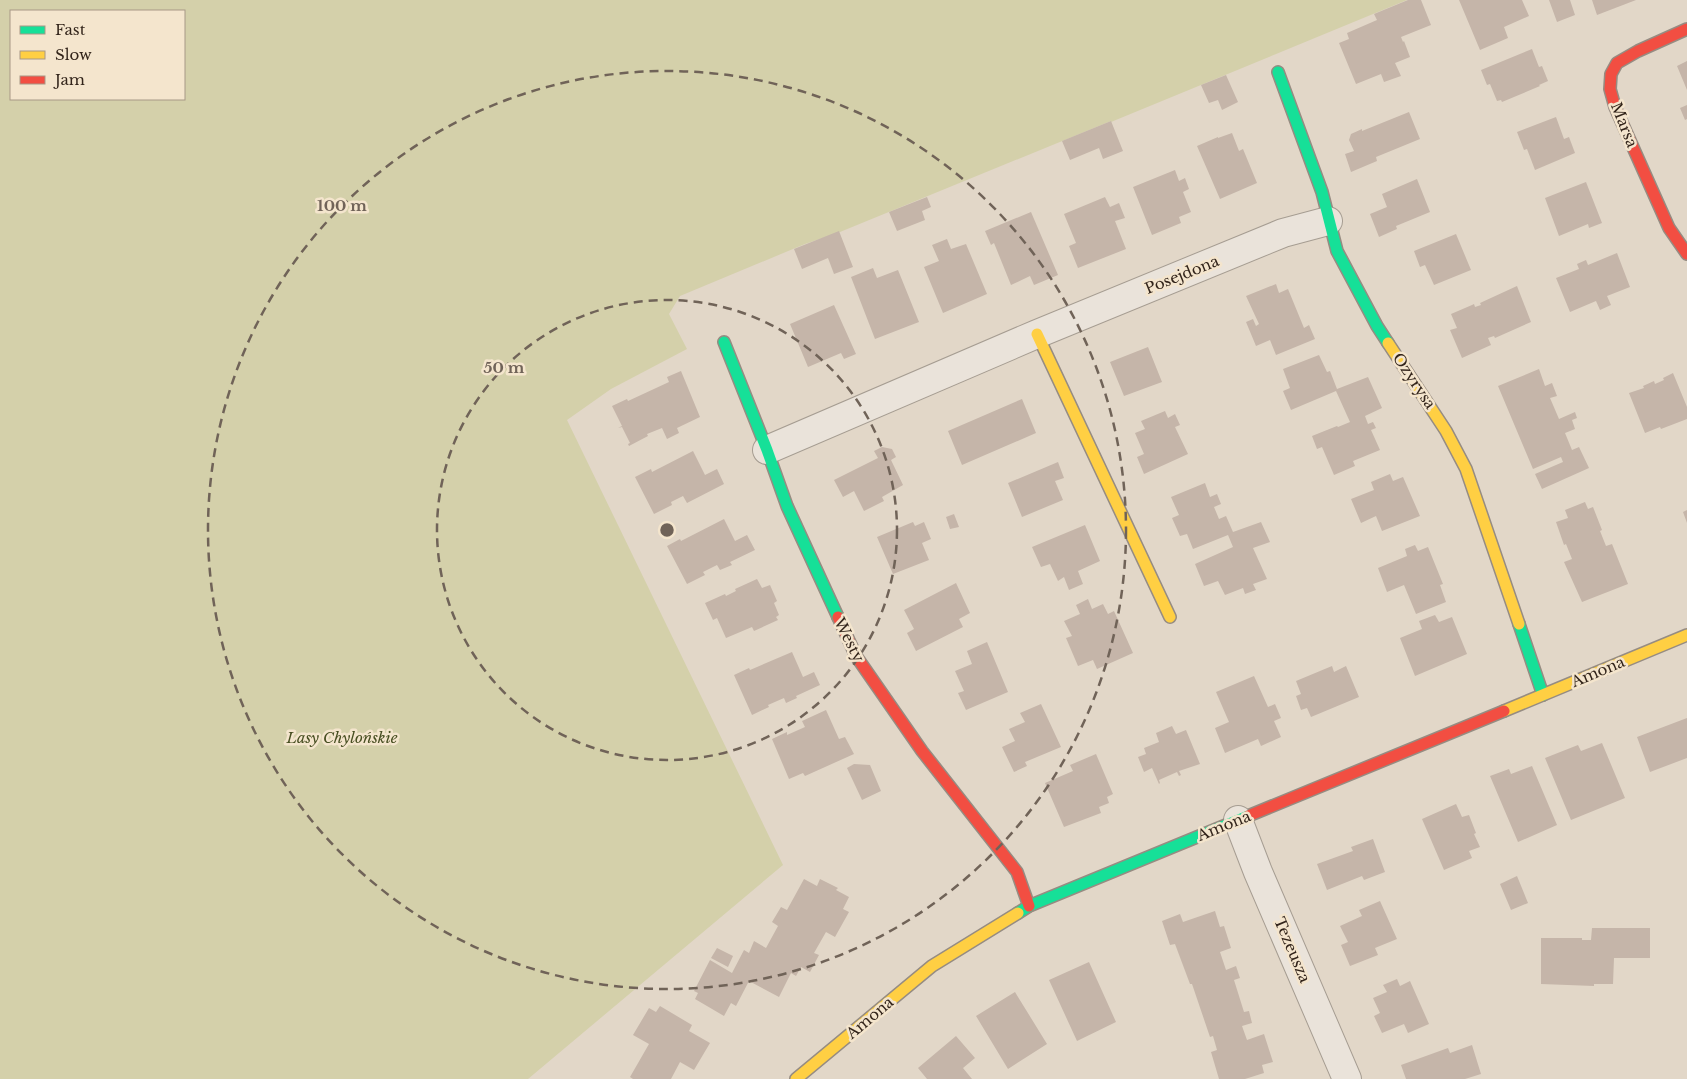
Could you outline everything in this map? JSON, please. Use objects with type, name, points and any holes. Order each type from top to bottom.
[{"type":"street","name":"Marsa","points":[[1687,29],[1638,51],[1617,63],[1610,74],[1610,89],[1615,107],[1668,228],[1687,254]]},
{"type":"street","name":"Ozyrysa","points":[[1278,72],[1322,192],[1337,251],[1377,326],[1446,431],[1466,469],[1543,695]]},
{"type":"street","name":"Posejdona","points":[[767,450],[1037,334],[1283,233],[1328,221]]},
{"type":"street","points":[[1037,334],[1170,617]]},
{"type":"street","name":"Westy","points":[[724,342],[787,506],[856,656],[922,751],[1017,872],[1029,906]]},
{"type":"street","name":"Amona","points":[[796,1079],[932,966],[1029,906],[1687,635]]},
{"type":"street","name":"Tezeusza","points":[[1238,820],[1262,881],[1347,1079]]},
{"type":"green space","name":"Lasy Chylońskie","points":[[0,0],[1407,0],[680,296],[669,314],[687,349],[611,389],[567,420],[783,865],[528,1079],[0,1079]]},
{"type":"building","points":[[1408,0],[1421,0],[1431,25],[1401,37],[1410,57],[1395,63],[1401,76],[1384,82],[1381,74],[1356,84],[1339,43],[1349,39],[1347,33],[1377,20],[1374,14]]},
{"type":"building","points":[[1459,0],[1522,0],[1529,16],[1504,27],[1508,38],[1480,50]]},
{"type":"building","points":[[1549,0],[1570,0],[1575,15],[1557,22]]},
{"type":"building","points":[[1592,0],[1636,0],[1597,15]]},
{"type":"building","points":[[1532,49],[1539,67],[1542,66],[1548,81],[1502,102],[1501,100],[1497,101],[1490,84],[1487,85],[1481,70]]},
{"type":"building","points":[[1687,61],[1687,90],[1677,66]]},
{"type":"building","points":[[1226,75],[1238,102],[1222,110],[1218,100],[1209,103],[1201,85]]},
{"type":"building","points":[[1687,105],[1687,119],[1685,120],[1680,108]]},
{"type":"building","points":[[1409,112],[1420,139],[1376,157],[1377,161],[1351,172],[1345,154],[1354,151],[1349,140],[1351,134]]},
{"type":"building","points":[[1556,117],[1564,139],[1569,137],[1575,153],[1535,170],[1527,149],[1524,150],[1517,132]]},
{"type":"building","points":[[1111,121],[1123,151],[1103,159],[1099,148],[1070,160],[1062,141]]},
{"type":"building","points":[[1232,133],[1239,151],[1243,149],[1257,183],[1220,199],[1197,146]]},
{"type":"building","points":[[1175,170],[1179,181],[1185,178],[1189,189],[1183,192],[1191,212],[1179,217],[1181,223],[1152,235],[1133,187]]},
{"type":"building","points":[[1417,179],[1430,212],[1396,226],[1397,229],[1379,237],[1370,214],[1387,207],[1382,194]]},
{"type":"building","points":[[1586,182],[1602,223],[1589,228],[1588,224],[1559,236],[1545,198]]},
{"type":"building","points":[[927,197],[931,207],[922,211],[925,220],[897,231],[889,212]]},
{"type":"building","points":[[1105,197],[1110,207],[1119,203],[1125,218],[1115,221],[1126,249],[1078,268],[1069,246],[1076,243],[1064,214]]},
{"type":"building","points":[[1031,212],[1058,275],[1034,285],[1030,276],[1011,285],[994,243],[991,245],[985,231]]},
{"type":"building","points":[[839,231],[853,267],[834,274],[828,258],[802,269],[794,249]]},
{"type":"building","points":[[1456,234],[1471,270],[1434,285],[1425,265],[1420,267],[1414,251]]},
{"type":"building","points":[[947,239],[951,249],[966,244],[987,294],[943,313],[924,267],[939,261],[932,245]]},
{"type":"building","points":[[1617,253],[1630,287],[1607,296],[1611,305],[1600,310],[1596,301],[1570,312],[1556,278],[1579,269],[1577,264],[1586,260],[1588,265]]},
{"type":"building","points":[[873,268],[877,278],[898,270],[919,322],[875,339],[851,277]]},
{"type":"building","points":[[1276,284],[1279,293],[1288,289],[1304,328],[1309,325],[1315,339],[1276,355],[1270,340],[1256,346],[1246,322],[1253,319],[1256,326],[1259,324],[1246,296]]},
{"type":"building","points":[[1517,286],[1531,322],[1495,338],[1494,336],[1488,338],[1491,345],[1462,358],[1450,330],[1457,328],[1451,314],[1474,304],[1475,307],[1481,305],[1480,303]]},
{"type":"building","points":[[834,305],[856,354],[844,359],[841,353],[808,367],[790,324]]},
{"type":"building","points":[[1148,347],[1162,382],[1124,396],[1110,362]]},
{"type":"building","points":[[1319,355],[1327,372],[1330,371],[1337,389],[1368,377],[1382,408],[1365,416],[1368,424],[1373,422],[1376,428],[1371,430],[1380,450],[1353,461],[1355,466],[1334,475],[1322,447],[1317,449],[1312,436],[1350,422],[1336,391],[1291,410],[1283,391],[1290,388],[1283,369]]},
{"type":"building","points":[[1539,369],[1545,386],[1552,383],[1557,396],[1550,398],[1559,419],[1575,412],[1577,418],[1572,420],[1575,429],[1565,433],[1572,450],[1579,447],[1589,468],[1542,489],[1535,474],[1563,462],[1561,457],[1533,469],[1498,386]]},
{"type":"building","points":[[681,371],[700,417],[677,428],[679,433],[667,439],[662,428],[647,434],[648,436],[629,446],[628,444],[630,443],[622,427],[618,428],[622,426],[612,406],[627,399],[628,401],[669,382],[667,377]]},
{"type":"building","points":[[1673,373],[1687,407],[1687,419],[1645,433],[1629,393],[1644,388],[1643,386],[1654,381],[1655,384],[1664,380],[1663,378]]},
{"type":"building","points":[[1022,399],[1036,433],[962,465],[948,431]]},
{"type":"building","points":[[1165,411],[1168,418],[1175,414],[1180,425],[1175,427],[1188,454],[1144,474],[1137,457],[1144,454],[1135,433],[1145,429],[1141,421]]},
{"type":"building","points":[[882,447],[892,449],[896,457],[891,460],[903,485],[882,497],[884,501],[864,511],[854,491],[843,497],[834,480],[878,458],[874,451]]},
{"type":"building","points":[[693,451],[705,475],[717,469],[724,484],[687,503],[683,496],[671,502],[672,505],[654,514],[635,477],[651,469],[652,472]]},
{"type":"building","points":[[1058,462],[1064,478],[1055,481],[1063,500],[1022,517],[1008,483]]},
{"type":"building","points":[[1390,474],[1393,481],[1403,477],[1420,516],[1382,531],[1376,516],[1361,523],[1351,499],[1374,490],[1371,482]]},
{"type":"building","points":[[1205,483],[1210,497],[1217,494],[1221,504],[1214,507],[1219,519],[1226,516],[1233,532],[1261,522],[1270,542],[1253,548],[1267,579],[1253,584],[1256,590],[1245,594],[1243,588],[1225,595],[1218,581],[1204,586],[1195,564],[1233,547],[1228,535],[1193,549],[1187,534],[1180,536],[1172,518],[1179,515],[1171,497]]},
{"type":"building","points":[[1585,502],[1588,509],[1593,507],[1606,546],[1612,544],[1628,584],[1582,602],[1564,562],[1572,559],[1566,544],[1564,545],[1556,522],[1568,518],[1565,510]]},
{"type":"building","points":[[1687,510],[1687,523],[1683,512]]},
{"type":"building","points":[[954,514],[959,527],[950,529],[946,517]]},
{"type":"building","points":[[724,519],[735,541],[747,535],[755,550],[730,562],[732,565],[720,570],[717,565],[703,572],[705,575],[687,584],[667,546]]},
{"type":"building","points":[[913,522],[915,526],[924,522],[931,539],[922,543],[929,560],[893,574],[877,537]]},
{"type":"building","points":[[1085,525],[1100,561],[1078,571],[1083,584],[1069,590],[1064,577],[1058,581],[1050,564],[1041,567],[1032,547]]},
{"type":"building","points":[[1415,545],[1418,551],[1428,547],[1443,584],[1440,585],[1446,602],[1416,614],[1404,585],[1387,592],[1378,568],[1407,556],[1405,549]]},
{"type":"building","points":[[757,579],[762,588],[770,585],[777,601],[774,603],[779,615],[776,617],[778,620],[754,631],[752,627],[726,638],[717,618],[713,620],[705,603],[725,594],[726,596],[736,591],[735,589]]},
{"type":"building","points":[[956,583],[970,613],[959,619],[963,627],[916,651],[907,633],[914,629],[904,610]]},
{"type":"building","points":[[1088,599],[1092,609],[1103,604],[1108,614],[1114,611],[1133,653],[1097,669],[1093,660],[1078,666],[1066,638],[1072,636],[1064,621],[1080,614],[1076,605]]},
{"type":"building","points":[[1435,615],[1439,622],[1452,617],[1467,654],[1415,676],[1400,638],[1422,629],[1419,621]]},
{"type":"building","points":[[987,642],[1008,692],[966,710],[958,693],[964,691],[955,671],[972,664],[967,651]]},
{"type":"building","points":[[792,652],[803,677],[814,672],[820,685],[796,696],[797,698],[786,703],[784,698],[752,715],[734,675]]},
{"type":"building","points":[[1332,666],[1334,672],[1346,666],[1359,697],[1311,717],[1307,708],[1301,710],[1296,696],[1301,694],[1296,681]]},
{"type":"building","points":[[1254,676],[1268,707],[1275,704],[1281,718],[1274,721],[1281,737],[1261,746],[1258,739],[1225,753],[1215,728],[1229,722],[1216,692]]},
{"type":"building","points":[[1041,704],[1061,747],[1025,762],[1027,766],[1014,772],[1002,747],[1015,741],[1009,729],[1025,722],[1020,713]]},
{"type":"building","points":[[826,710],[839,739],[845,737],[854,754],[805,776],[803,773],[789,779],[772,739],[805,727],[802,721]]},
{"type":"building","points":[[1687,718],[1687,758],[1650,772],[1637,737]]},
{"type":"building","points":[[1172,726],[1176,734],[1186,730],[1200,764],[1179,771],[1181,775],[1179,776],[1177,772],[1159,780],[1159,784],[1152,768],[1144,772],[1138,757],[1146,754],[1144,748],[1159,742],[1156,733]]},
{"type":"building","points":[[1602,743],[1625,798],[1571,820],[1545,758],[1578,745],[1581,751]]},
{"type":"building","points":[[1096,754],[1113,794],[1107,797],[1109,803],[1099,807],[1101,813],[1064,827],[1045,783],[1073,771],[1070,765]]},
{"type":"building","points":[[854,764],[870,765],[881,791],[862,800],[847,768]]},
{"type":"building","points":[[1532,766],[1557,825],[1518,842],[1490,776],[1509,769],[1511,774]]},
{"type":"building","points":[[1456,804],[1462,817],[1469,815],[1480,847],[1469,851],[1472,858],[1444,870],[1422,819]]},
{"type":"building","points":[[1373,839],[1385,872],[1364,880],[1362,876],[1327,890],[1317,864],[1353,851],[1351,847]]},
{"type":"building","points":[[1517,876],[1528,903],[1511,910],[1500,884]]},
{"type":"building","points":[[804,879],[817,886],[820,879],[838,888],[836,890],[849,897],[843,909],[849,912],[835,937],[826,932],[814,953],[819,955],[810,972],[801,967],[796,976],[791,973],[779,997],[749,981],[736,1006],[731,1003],[724,1016],[695,999],[698,993],[694,991],[710,960],[732,973],[744,950],[749,953],[754,941],[766,948],[778,926],[772,922],[781,907],[787,910]]},
{"type":"building","points":[[1380,901],[1397,939],[1375,948],[1378,955],[1350,966],[1341,945],[1348,942],[1340,926],[1362,916],[1359,910]]},
{"type":"building","points":[[1215,911],[1220,927],[1224,926],[1231,948],[1220,952],[1226,970],[1236,966],[1240,978],[1234,980],[1244,1012],[1249,1011],[1252,1023],[1242,1026],[1247,1040],[1264,1034],[1273,1062],[1262,1065],[1264,1073],[1245,1079],[1219,1079],[1211,1052],[1217,1050],[1213,1036],[1210,1037],[1192,984],[1190,984],[1175,944],[1170,945],[1162,921],[1180,914],[1183,922]]},
{"type":"building","points":[[1592,928],[1650,928],[1650,958],[1614,958],[1613,984],[1594,984],[1594,986],[1541,984],[1541,938],[1582,938],[1582,940],[1591,940]]},
{"type":"building","points":[[717,948],[733,956],[728,967],[711,958]]},
{"type":"building","points":[[1089,962],[1116,1022],[1077,1041],[1049,980]]},
{"type":"building","points":[[1397,979],[1400,986],[1410,981],[1429,1024],[1408,1033],[1404,1024],[1382,1033],[1374,1016],[1380,1013],[1373,998],[1387,992],[1383,985]]},
{"type":"building","points":[[1015,992],[1047,1044],[1008,1069],[976,1016]]},
{"type":"building","points":[[660,1006],[692,1025],[689,1031],[710,1043],[694,1070],[680,1062],[671,1079],[633,1079],[630,1077],[649,1044],[633,1035],[649,1008],[656,1012]]},
{"type":"building","points":[[956,1036],[975,1058],[963,1068],[972,1079],[927,1079],[918,1068]]},
{"type":"building","points":[[1472,1045],[1481,1074],[1465,1079],[1406,1079],[1401,1065],[1448,1048],[1450,1053]]},
{"type":"traffic: fast","points":[[1278,72],[1322,192],[1337,251],[1388,343]]},
{"type":"traffic: fast","points":[[724,342],[787,506],[838,617]]},
{"type":"traffic: fast","points":[[1519,624],[1543,695]]},
{"type":"traffic: fast","points":[[1018,913],[1029,906],[1248,816]]},
{"type":"traffic: slow","points":[[1037,334],[1170,617]]},
{"type":"traffic: slow","points":[[1388,343],[1446,431],[1466,469],[1519,624]]},
{"type":"traffic: slow","points":[[1504,711],[1687,635]]},
{"type":"traffic: slow","points":[[796,1079],[932,966],[1018,913]]},
{"type":"traffic: jam","points":[[1687,29],[1638,51],[1617,63],[1611,74],[1610,89],[1615,107],[1669,228],[1687,254]]},
{"type":"traffic: jam","points":[[838,617],[856,656],[922,751],[1017,872],[1029,906]]},
{"type":"traffic: jam","points":[[1248,816],[1504,711]]}]
